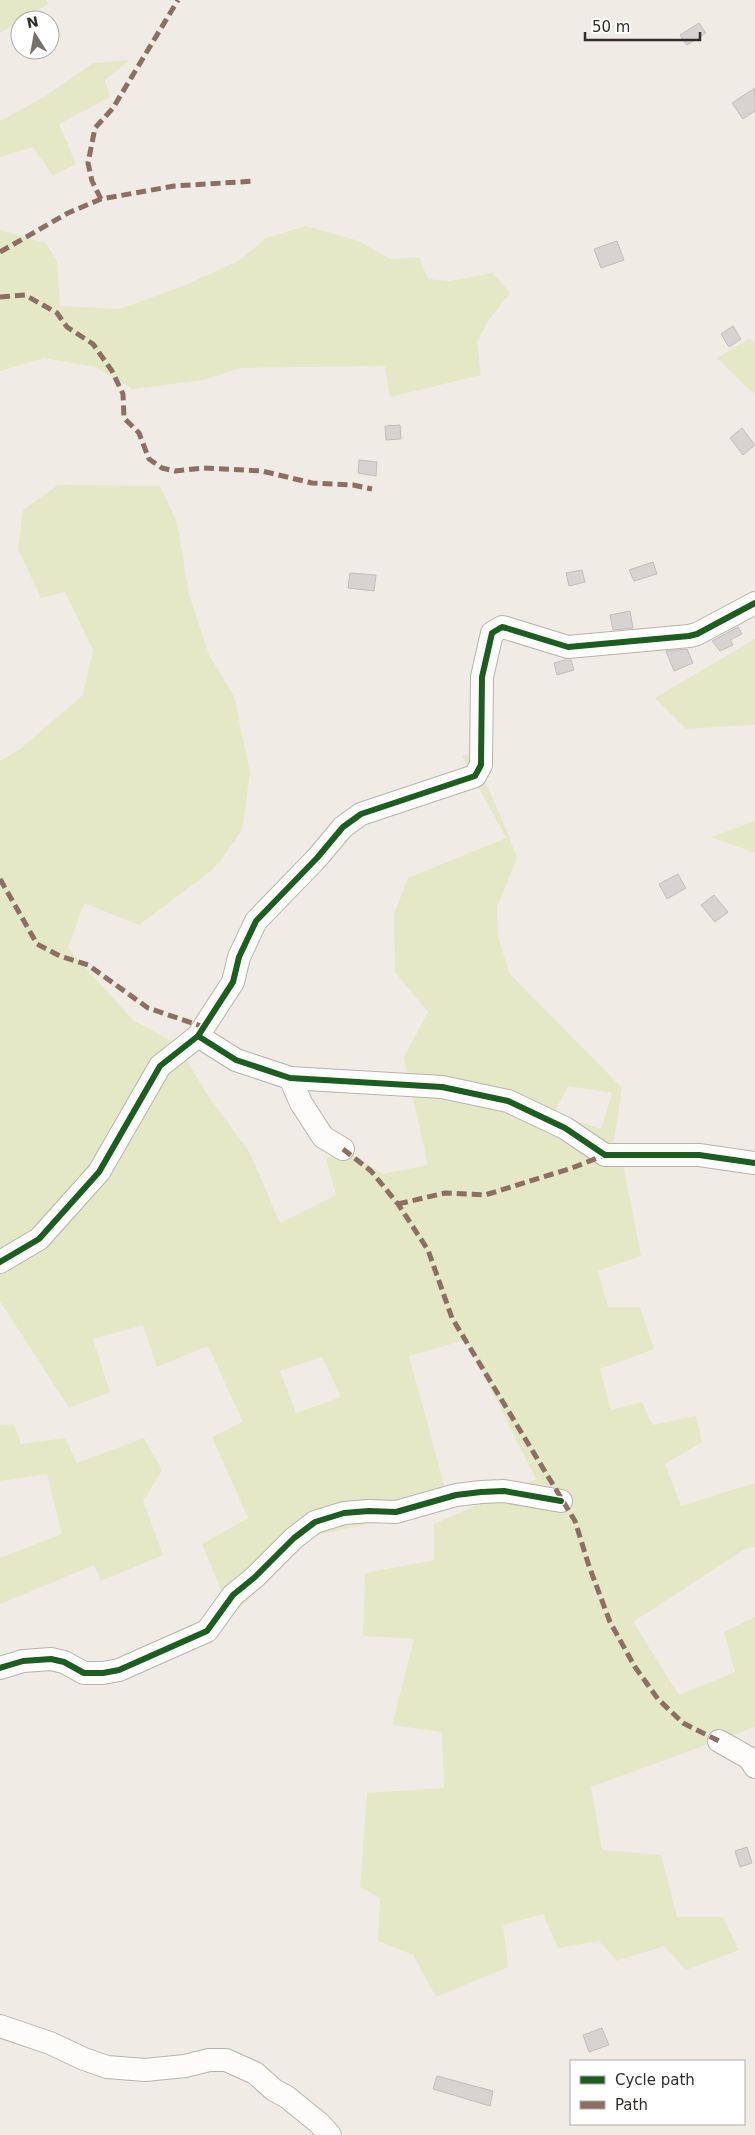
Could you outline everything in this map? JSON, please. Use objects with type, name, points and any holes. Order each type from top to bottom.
[{"type":"street","points":[[0,1262],[39,1239],[99,1172],[160,1066],[198,1036],[234,982],[239,958],[256,921],[347,824],[361,814],[475,776],[481,765],[482,677],[492,634],[502,627],[568,647],[689,636],[755,603]]},
{"type":"street","points":[[198,1036],[236,1060],[290,1078],[442,1086],[508,1101],[564,1128],[605,1155],[699,1155],[755,1163]]},
{"type":"street","points":[[290,1078],[300,1103],[323,1137],[343,1149]]},
{"type":"street","points":[[0,1668],[23,1661],[51,1659],[64,1662],[84,1673],[103,1673],[119,1670],[207,1631],[233,1595],[255,1577],[294,1538],[315,1522],[344,1514],[369,1511],[396,1512],[456,1495],[481,1492],[504,1491],[561,1501]]},
{"type":"street","points":[[719,1740],[749,1758],[755,1767]]},
{"type":"street","points":[[0,2026],[50,2042],[84,2059],[107,2067],[145,2070],[185,2066],[209,2060],[226,2060],[255,2073],[274,2090],[287,2097],[319,2123],[330,2135]]},
{"type":"green space","points":[[0,0],[46,0],[48,4],[38,10],[10,10],[10,27],[0,33]]},
{"type":"green space","points":[[130,60],[105,80],[110,97],[59,124],[76,164],[53,176],[33,147],[0,157],[0,121],[44,97],[93,63]]},
{"type":"green space","points":[[306,226],[359,241],[390,259],[419,257],[428,279],[450,281],[493,273],[510,293],[488,321],[477,342],[481,375],[390,397],[385,366],[241,368],[203,380],[133,389],[95,367],[44,358],[0,371],[0,230],[46,243],[57,261],[60,306],[120,309],[183,286],[240,260],[266,238]]},
{"type":"green space","points":[[750,338],[755,344],[755,395],[717,358]]},
{"type":"green space","points":[[58,485],[160,486],[177,522],[189,594],[209,655],[234,696],[250,773],[242,830],[211,871],[139,925],[84,903],[68,948],[133,1020],[177,1044],[207,1094],[250,1153],[280,1223],[336,1195],[326,1159],[343,1149],[383,1174],[428,1165],[404,1057],[428,1012],[395,972],[394,914],[408,878],[506,838],[462,756],[472,752],[517,858],[497,907],[498,936],[509,973],[622,1088],[613,1147],[621,1155],[641,1256],[598,1271],[608,1307],[640,1307],[654,1349],[600,1369],[611,1410],[642,1402],[652,1425],[696,1416],[702,1442],[665,1464],[681,1506],[755,1483],[755,1547],[745,1549],[633,1622],[679,1695],[735,1672],[724,1632],[755,1617],[755,1727],[591,1787],[602,1850],[661,1855],[677,1917],[723,1917],[739,1950],[686,1970],[664,1946],[617,1961],[599,1941],[558,1948],[543,1914],[503,1925],[508,1967],[436,1997],[413,1955],[378,1941],[380,1898],[360,1887],[367,1793],[444,1788],[442,1732],[392,1725],[414,1639],[363,1636],[365,1573],[434,1560],[434,1524],[536,1479],[466,1340],[409,1356],[450,1506],[313,1536],[232,1616],[202,1544],[248,1518],[212,1437],[243,1422],[208,1346],[157,1367],[143,1325],[93,1339],[110,1392],[69,1408],[0,1301],[0,761],[20,749],[83,695],[93,650],[65,592],[41,598],[18,549],[23,510]],"holes":[[[568,1086],[612,1093],[601,1129],[554,1113]],[[322,1357],[341,1397],[296,1413],[280,1371]]]},
{"type":"green space","points":[[755,639],[755,725],[686,729],[655,698]]},
{"type":"green space","points":[[755,821],[755,853],[711,837]]},
{"type":"green space","points":[[14,1424],[21,1444],[65,1438],[77,1463],[144,1438],[162,1470],[143,1501],[163,1555],[101,1581],[94,1565],[0,1604],[0,1558],[62,1534],[47,1474],[0,1481],[0,1425]]},
{"type":"building","points":[[699,23],[706,33],[687,45],[680,35]]},
{"type":"building","points":[[755,88],[755,111],[743,119],[732,103]]},
{"type":"building","points":[[617,241],[624,260],[601,268],[594,249]]},
{"type":"building","points":[[733,326],[741,339],[729,347],[721,334]]},
{"type":"building","points":[[400,425],[401,439],[386,440],[385,426]]},
{"type":"building","points":[[742,428],[755,445],[743,455],[730,438]]},
{"type":"building","points":[[359,460],[377,462],[376,476],[358,473]]},
{"type":"building","points":[[653,562],[657,574],[634,581],[629,570]]},
{"type":"building","points":[[582,570],[585,582],[569,586],[566,573]]},
{"type":"building","points":[[350,573],[376,575],[374,591],[348,588]]},
{"type":"building","points":[[630,611],[633,628],[613,630],[610,615]]},
{"type":"building","points":[[738,627],[742,634],[730,640],[733,645],[720,651],[712,641]]},
{"type":"building","points":[[687,649],[693,663],[674,671],[666,651]]},
{"type":"building","points":[[571,660],[574,670],[557,675],[554,663]]},
{"type":"building","points":[[678,874],[686,888],[667,899],[659,884]]},
{"type":"building","points":[[714,895],[728,912],[715,922],[701,905]]},
{"type":"building","points":[[747,1847],[752,1863],[740,1867],[735,1851]]},
{"type":"building","points":[[602,2028],[609,2045],[589,2052],[583,2035]]},
{"type":"building","points":[[437,2076],[493,2091],[490,2106],[433,2089]]},
{"type":"marked path","points":[[101,199],[92,181],[88,163],[95,128],[113,108],[178,0]]},
{"type":"marked path","points":[[0,252],[68,213],[101,199],[174,186],[255,181]]},
{"type":"marked path","points":[[0,297],[25,295],[57,313],[67,327],[93,344],[112,371],[123,394],[124,418],[139,433],[149,459],[162,468],[175,471],[204,468],[262,471],[312,483],[353,485],[372,489]]},
{"type":"marked path","points":[[0,879],[37,944],[60,956],[88,965],[148,1008],[204,1027]]},
{"type":"marked path","points":[[343,1149],[371,1171],[398,1204],[428,1250],[452,1318],[575,1521],[589,1566],[610,1622],[635,1667],[658,1699],[683,1723],[719,1741]]},
{"type":"marked path","points":[[398,1204],[445,1193],[485,1195],[572,1168],[605,1155]]},
{"type":"cycle path","points":[[0,1262],[39,1239],[99,1172],[160,1066],[198,1036],[233,982],[239,957],[256,921],[317,858],[343,827],[361,814],[475,776],[481,765],[482,677],[492,633],[502,627],[568,647],[689,636],[697,634],[755,603]]},
{"type":"cycle path","points":[[198,1036],[236,1060],[290,1078],[442,1087],[508,1101],[565,1128],[605,1155],[699,1155],[755,1163]]},
{"type":"cycle path","points":[[0,1668],[23,1661],[51,1659],[64,1662],[84,1673],[103,1673],[119,1670],[207,1631],[233,1595],[255,1577],[294,1538],[315,1522],[344,1513],[369,1511],[396,1512],[456,1495],[481,1492],[504,1491],[561,1501]]}]
